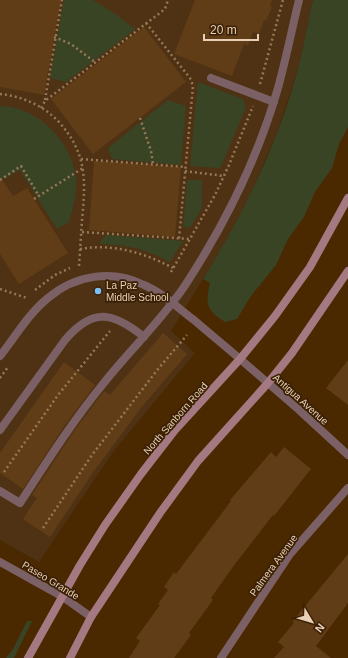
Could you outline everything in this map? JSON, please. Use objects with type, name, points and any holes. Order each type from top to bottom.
[{"type":"main road","name":"North Sanborn Road","points":[[28,658],[80,565],[106,524],[141,474],[175,430],[240,359],[275,316],[310,267],[348,198]]},
{"type":"main road","points":[[70,658],[91,617],[160,514],[198,461],[268,383],[301,341],[348,271]]},
{"type":"street","points":[[0,491],[20,503],[56,448],[103,384],[172,303],[201,259],[232,206],[260,140],[274,102],[286,60],[299,0]]},
{"type":"street","points":[[211,78],[274,102]]},
{"type":"street","name":"Antigua Avenue","points":[[0,356],[25,323],[47,298],[64,286],[84,278],[107,275],[130,279],[146,285],[172,303],[268,383],[348,455]]},
{"type":"street","points":[[0,430],[73,331],[90,320],[99,317],[108,317],[119,320],[130,326],[144,337]]},
{"type":"street","name":"Palmera Avenue","points":[[221,658],[290,554],[348,488]]},
{"type":"street","name":"Paseo Grande","points":[[0,562],[63,597],[91,617]]},
{"type":"path","points":[[41,108],[45,101],[62,0]]},
{"type":"path","points":[[45,101],[165,9],[168,0]]},
{"type":"path","points":[[171,272],[204,215],[224,176],[243,131],[256,95],[283,0]]},
{"type":"path","points":[[146,24],[192,82],[193,86],[179,239]]},
{"type":"path","points":[[55,37],[82,51],[96,63]]},
{"type":"path","points":[[0,94],[17,97],[31,102],[51,114],[66,130],[78,150],[83,168],[85,195],[82,232],[190,239]]},
{"type":"path","points":[[140,118],[151,151],[152,164]]},
{"type":"path","points":[[80,159],[186,167]]},
{"type":"path","points":[[0,180],[21,166],[39,196]]},
{"type":"path","points":[[34,199],[83,168]]},
{"type":"path","points":[[185,171],[224,176]]},
{"type":"path","points":[[80,249],[114,248],[134,252],[151,257],[173,268]]},
{"type":"path","points":[[0,289],[27,298]]},
{"type":"path","points":[[4,472],[58,395],[119,320]]},
{"type":"path","points":[[43,528],[96,449],[158,369],[187,335]]},
{"type":"path","points":[[0,378],[10,364]]},
{"type":"shaded area","name":"La Paz Middle School","points":[[0,0],[313,0],[300,60],[275,138],[251,193],[222,248],[171,331],[195,353],[113,452],[39,562],[0,540]]},
{"type":"green space","points":[[64,0],[93,0],[114,13],[135,29],[66,82],[50,77]]},
{"type":"green space","points":[[313,0],[348,0],[348,127],[339,144],[332,168],[315,192],[304,217],[288,239],[276,265],[251,296],[237,319],[225,322],[214,314],[208,306],[210,283],[203,279],[233,227],[272,146],[292,89],[302,52]]},
{"type":"green space","points":[[198,82],[243,99],[246,107],[221,167],[218,168],[190,166]]},
{"type":"green space","points":[[168,100],[186,106],[181,165],[112,159],[108,148]]},
{"type":"green space","points":[[0,106],[27,112],[40,120],[60,139],[68,152],[76,179],[75,196],[69,222],[57,229],[20,170],[2,180],[0,177]]},
{"type":"green space","points":[[187,180],[202,180],[202,208],[190,228],[183,227]]},
{"type":"green space","points":[[106,235],[183,241],[170,262],[137,248],[101,244],[100,242]]},
{"type":"green space","points":[[27,621],[32,621],[14,658],[6,658],[13,649]]},
{"type":"building","points":[[0,0],[61,0],[44,95],[0,87]]},
{"type":"building","points":[[195,0],[272,0],[270,6],[272,7],[266,21],[264,20],[259,34],[253,32],[248,46],[244,44],[232,76],[174,54]]},
{"type":"building","points":[[144,27],[186,82],[93,154],[51,99]]},
{"type":"building","points":[[94,161],[181,167],[175,237],[89,230]]},
{"type":"building","points":[[0,177],[13,196],[27,188],[68,253],[19,284],[0,254]]},
{"type":"building","points":[[163,333],[187,354],[141,408],[94,471],[50,537],[23,519],[37,498],[32,495],[74,431],[104,391],[110,395]]},
{"type":"building","points":[[348,360],[348,405],[326,388]]},
{"type":"building","points":[[64,362],[95,385],[65,425],[23,489],[0,473],[0,453]]},
{"type":"building","points":[[284,447],[311,469],[235,564],[211,598],[213,600],[189,633],[191,635],[174,658],[129,658],[140,641],[136,638],[160,605],[158,604],[168,590],[164,587],[174,572],[176,574],[231,501],[230,500],[271,452],[276,457]]},
{"type":"building","points":[[348,554],[348,603],[316,646],[331,658],[274,658],[284,647],[278,642],[294,623],[292,622]]},
{"type":"place","name":"La Paz Middle School","points":[[98,291]]}]
